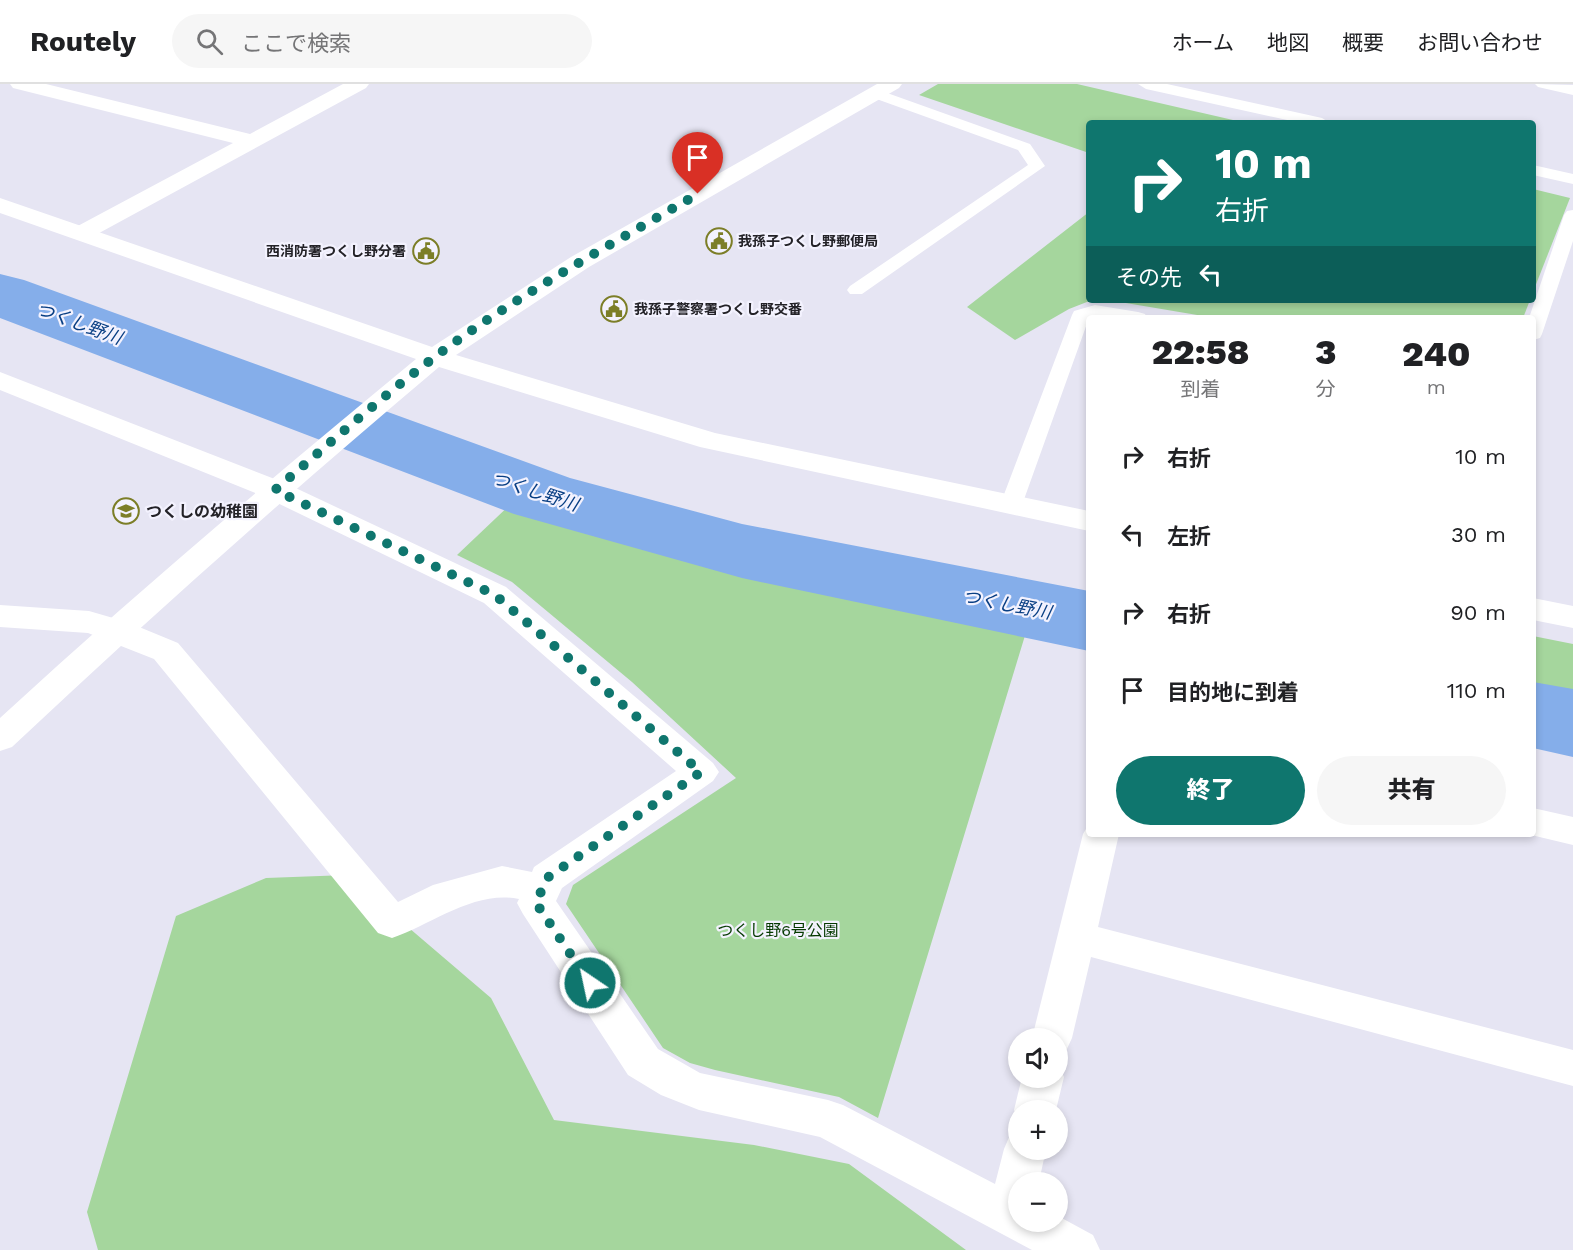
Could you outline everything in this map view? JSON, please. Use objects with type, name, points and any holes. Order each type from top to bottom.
[{"type":"street","points":[[20,84],[253,141]]},
{"type":"street","points":[[82,233],[359,84]]},
{"type":"street","points":[[0,738],[116,630],[275,490],[435,357],[580,262],[884,89]]},
{"type":"street","points":[[0,205],[435,357],[710,441],[1086,520]]},
{"type":"street","points":[[0,380],[275,490],[495,595],[701,772],[547,878],[536,903],[643,1062],[675,1082],[699,1091],[828,1119],[1008,1213]]},
{"type":"street","points":[[1536,610],[1573,617]]},
{"type":"street","points":[[0,616],[89,622],[116,630],[166,651],[392,922],[446,896],[502,881],[543,888]]},
{"type":"street","points":[[1536,823],[1573,831]]},
{"type":"street","points":[[1054,1028],[1100,837]]},
{"type":"street","points":[[1076,937],[1573,1068]]},
{"type":"street","points":[[1043,1232],[1077,1250]]},
{"type":"lane","points":[[1146,84],[1308,120]]},
{"type":"lane","points":[[1543,84],[1573,90]]},
{"type":"lane","points":[[856,290],[1037,166],[1024,147],[884,89]]},
{"type":"lane","points":[[1536,171],[1573,179]]},
{"type":"lane","points":[[1536,325],[1573,215]]},
{"type":"lane","points":[[1011,505],[1081,315],[1095,311],[1120,315]]},
{"type":"green space","points":[[938,84],[1077,84],[1233,120],[1086,120],[1086,152],[919,95]]},
{"type":"green space","points":[[1536,190],[1570,198],[1536,284]]},
{"type":"green space","points":[[1086,214],[1086,302],[1069,309],[1015,340],[967,307]]},
{"type":"green space","points":[[1126,303],[1529,303],[1524,315],[1197,315]]},
{"type":"green space","name":"つくし野6号公園","points":[[515,500],[803,582],[1027,629],[878,1118],[839,1097],[715,1070],[690,1063],[663,1048],[566,904],[573,885],[736,778],[632,682],[512,582],[457,555]]},
{"type":"green space","points":[[1536,637],[1573,644],[1573,705],[1536,698]]},
{"type":"green space","points":[[347,875],[491,998],[554,1120],[754,1145],[849,1164],[966,1250],[98,1250],[87,1212],[176,916],[266,878]]},
{"type":"waterway","name":"つくし野川","points":[[0,294],[542,496],[742,551],[1086,620]]},
{"type":"waterway","name":"つくし野川","points":[[1536,716],[1573,723]]},
{"type":"place","name":"我孫子つくし野郵便局","points":[[719,241]]},
{"type":"place","name":"西消防署つくし野分署","points":[[426,251]]},
{"type":"place","name":"我孫子警察署つくし野交番","points":[[614,309]]},
{"type":"place","name":"つくしの幼稚園","points":[[126,511]]},
{"type":"route","points":[[590,983],[536,903],[547,878],[701,772],[495,595],[275,490],[410,376],[466,334],[580,262],[698,194]]}]
